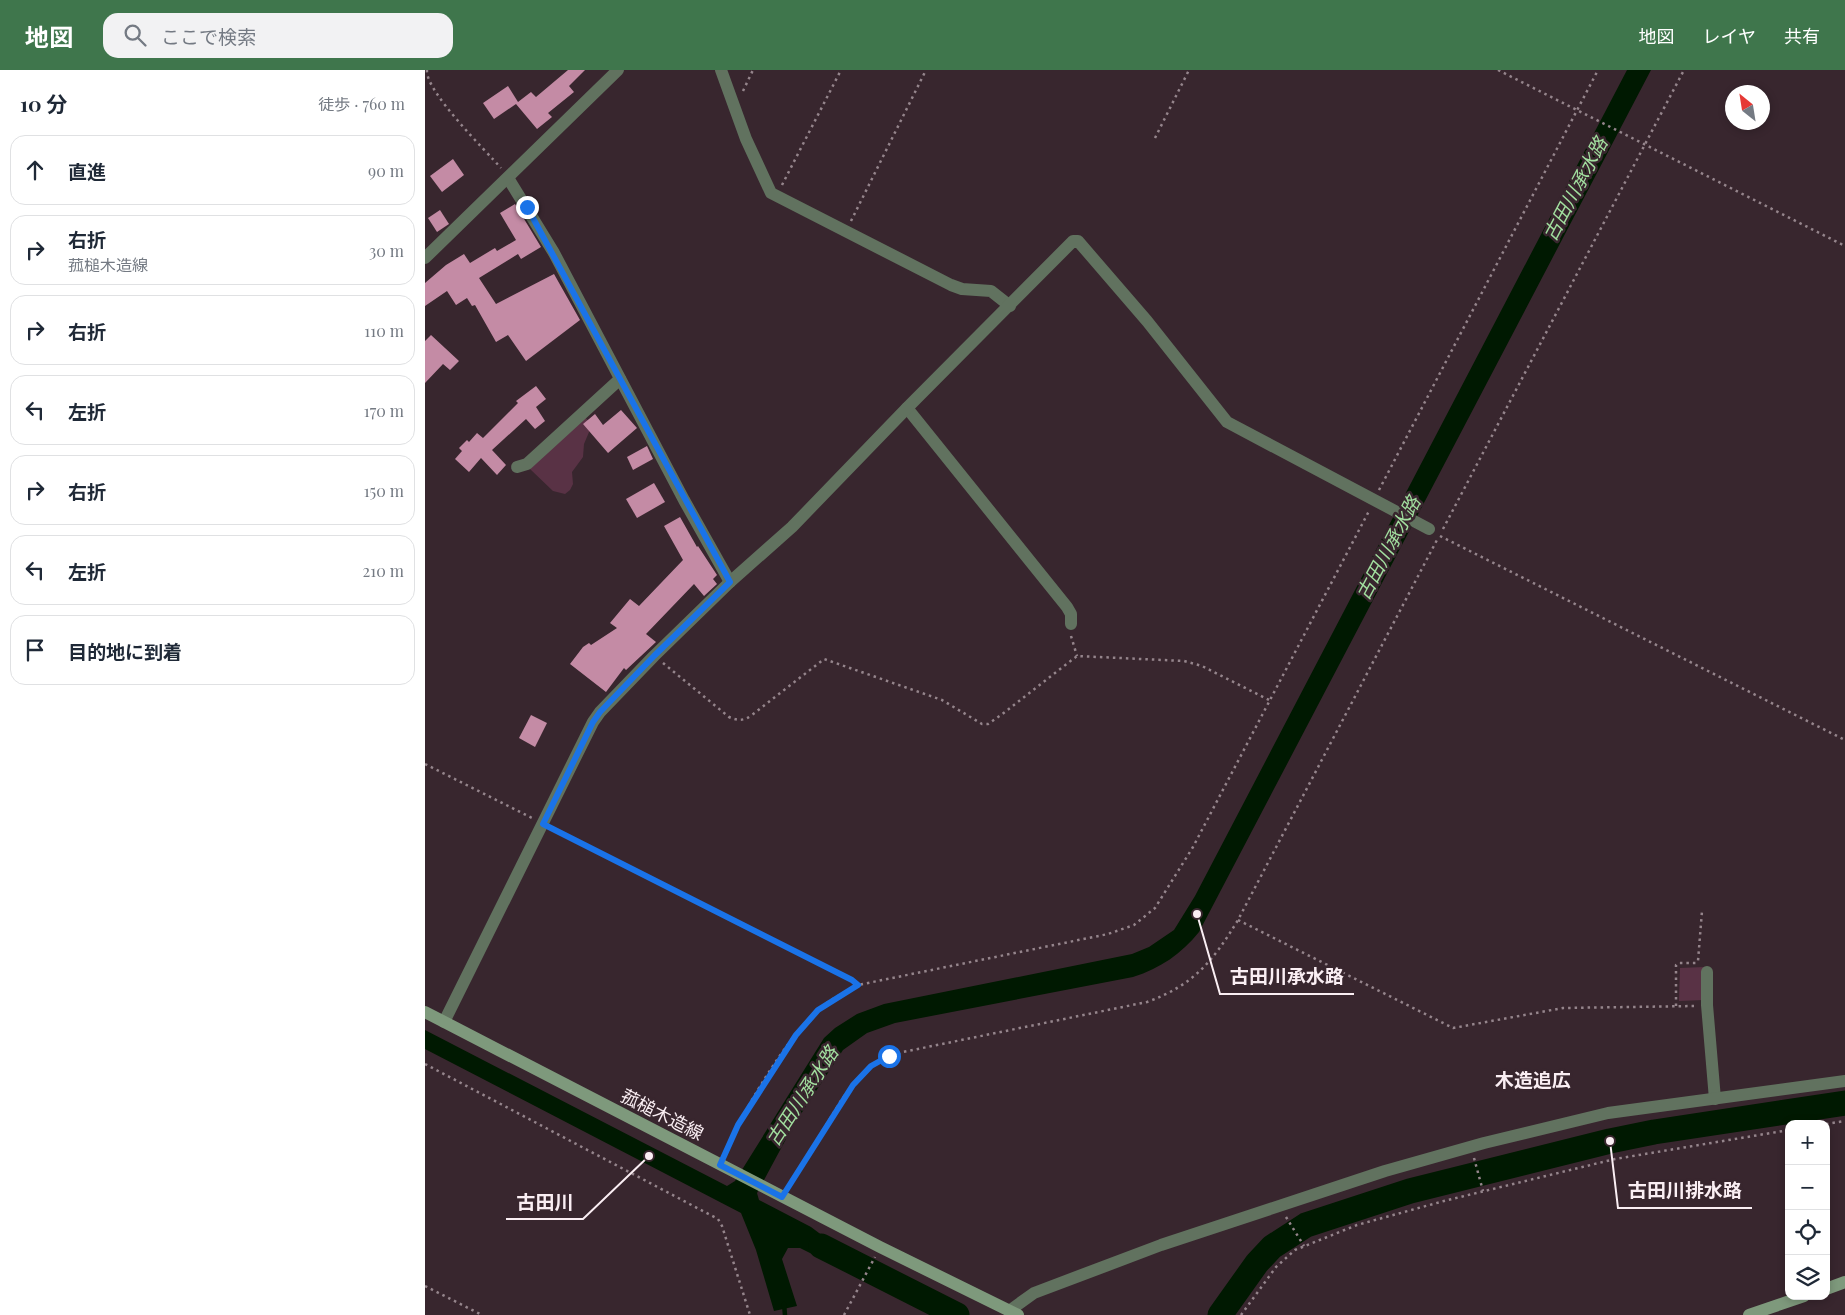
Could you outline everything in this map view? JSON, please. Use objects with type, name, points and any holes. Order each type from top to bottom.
[{"type":"main road","name":"菰槌木造線","points":[[425,1012],[782,1197],[1013,1313]]},
{"type":"main road","points":[[1830,1287],[1845,1282]]},
{"type":"main road","points":[[1749,1315],[1792,1300]]},
{"type":"street","points":[[425,258],[618,70]]},
{"type":"street","points":[[721,70],[746,139],[768,188],[777,196],[951,285],[962,289],[991,291],[1009,306]]},
{"type":"street","points":[[508,178],[554,253],[730,582]]},
{"type":"street","points":[[444,1022],[593,722],[654,656],[730,582],[792,527],[1073,240],[1078,241],[1147,321],[1227,422],[1434,532]]},
{"type":"street","points":[[517,467],[527,464],[620,379]]},
{"type":"street","points":[[907,408],[1067,607],[1071,614],[1071,624]]},
{"type":"street","points":[[1707,972],[1707,1006],[1715,1098]]},
{"type":"street","points":[[1013,1313],[1034,1293],[1080,1275],[1161,1245],[1385,1171],[1574,1120],[1651,1106],[1845,1080]]},
{"type":"path","points":[[427,70],[427,81],[443,103],[508,178]]},
{"type":"path","points":[[735,105],[753,70]]},
{"type":"path","points":[[777,196],[841,70]]},
{"type":"path","points":[[846,231],[927,70]]},
{"type":"path","points":[[1155,138],[1189,70]]},
{"type":"path","points":[[1498,70],[1845,246]]},
{"type":"path","points":[[720,1165],[738,1125],[796,1035],[818,1010],[858,985],[1089,938],[1134,924],[1155,908],[1193,847],[1269,700],[1379,503],[1598,70]]},
{"type":"path","points":[[782,1197],[842,1099],[861,1075],[879,1060],[903,1052],[1131,1006],[1160,997],[1185,984],[1203,970],[1223,945],[1238,920],[1434,532],[1684,70]]},
{"type":"path","points":[[1434,532],[1845,740]]},
{"type":"path","points":[[1071,624],[1071,635],[1077,656]]},
{"type":"path","points":[[654,656],[701,695],[736,720],[745,720],[824,659],[943,700],[982,724],[988,724],[1001,715],[1077,656],[1184,660],[1202,666],[1269,700]]},
{"type":"path","points":[[425,764],[852,980],[858,985]]},
{"type":"path","points":[[1676,1006],[1676,965],[1679,963],[1696,963],[1698,960],[1702,910]]},
{"type":"path","points":[[1238,920],[1453,1028],[1563,1008],[1707,1006]]},
{"type":"path","points":[[425,1064],[718,1219],[722,1226],[750,1315]]},
{"type":"path","points":[[1830,1123],[1845,1121]]},
{"type":"path","points":[[1241,1315],[1276,1267],[1304,1246],[1357,1225],[1483,1191],[1615,1159],[1785,1131]]},
{"type":"path","points":[[1475,1161],[1483,1191]]},
{"type":"path","points":[[1288,1221],[1304,1246]]},
{"type":"path","points":[[844,1315],[875,1257]]},
{"type":"path","points":[[425,1286],[482,1315]]},
{"type":"shaded area","points":[[584,416],[592,425],[584,444],[583,457],[572,472],[573,484],[565,494],[553,491],[530,469]]},
{"type":"shaded area","points":[[1704,967],[1704,1000],[1679,1001],[1680,968]]},
{"type":"water","points":[[1627,70],[1651,70],[1199,932],[1178,954],[1161,965],[1133,977],[895,1023],[867,1033],[843,1050],[793,1126],[757,1193],[759,1200],[811,1227],[843,1251],[855,1256],[846,1271],[800,1248],[788,1248],[782,1259],[797,1306],[774,1311],[756,1250],[741,1213],[425,1049],[425,1030],[727,1186],[735,1181],[824,1038],[835,1028],[857,1014],[884,1004],[1132,954],[1149,947],[1174,930],[1195,896]]},
{"type":"building","points":[[568,70],[585,70],[569,86],[574,92],[548,113],[552,117],[537,129],[516,104],[494,119],[483,103],[508,86],[518,102],[531,92],[536,97]]},
{"type":"building","points":[[453,159],[464,175],[442,192],[430,176]]},
{"type":"building","points":[[515,204],[541,247],[521,259],[518,254],[479,278],[496,304],[554,274],[580,320],[526,361],[508,335],[496,342],[475,305],[472,306],[467,298],[456,305],[447,291],[425,306],[425,283],[446,265],[464,254],[470,263],[495,248],[497,251],[516,240],[500,213]]},
{"type":"building","points":[[440,210],[449,224],[437,232],[428,218]]},
{"type":"building","points":[[431,335],[459,361],[450,370],[443,364],[425,383],[425,341]]},
{"type":"building","points":[[536,386],[546,399],[536,407],[545,421],[535,429],[526,419],[492,450],[506,465],[497,475],[481,458],[469,472],[455,459],[462,451],[459,448],[467,440],[469,442],[477,433],[483,438],[518,403],[516,401]]},
{"type":"building","points":[[621,410],[637,428],[608,453],[583,424],[595,414],[603,425]]},
{"type":"building","points":[[647,446],[653,459],[633,470],[627,457]]},
{"type":"building","points":[[654,483],[665,502],[637,518],[626,499]]},
{"type":"building","points":[[680,517],[697,547],[717,575],[713,579],[717,584],[704,596],[694,584],[646,634],[656,642],[626,670],[624,668],[606,692],[570,664],[583,647],[589,643],[591,645],[617,628],[610,623],[630,599],[639,606],[683,560],[664,526]]},
{"type":"building","points":[[531,715],[547,723],[535,747],[519,738]]},
{"type":"waterway","points":[[1220,1315],[1257,1263],[1272,1247],[1306,1225],[1410,1191],[1610,1141],[1654,1132],[1845,1103]]},
{"type":"waterway","points":[[821,1246],[957,1315]]},
{"type":"waterway","points":[[784,1304],[785,1315]]},
{"type":"place","name":"古田川承水路","points":[[1197,914]]},
{"type":"place","name":"古田川排水路","points":[[1610,1141]]},
{"type":"place","name":"古田川","points":[[649,1156]]},
{"type":"district","name":"木造追広","points":[[1533,1080]]},
{"type":"route","points":[[527,207],[554,253],[683,500],[730,582],[600,712],[593,722],[543,824],[852,980],[858,985],[818,1010],[796,1035],[738,1125],[720,1165],[782,1197],[842,1099],[861,1075],[879,1060],[889,1056]]}]
